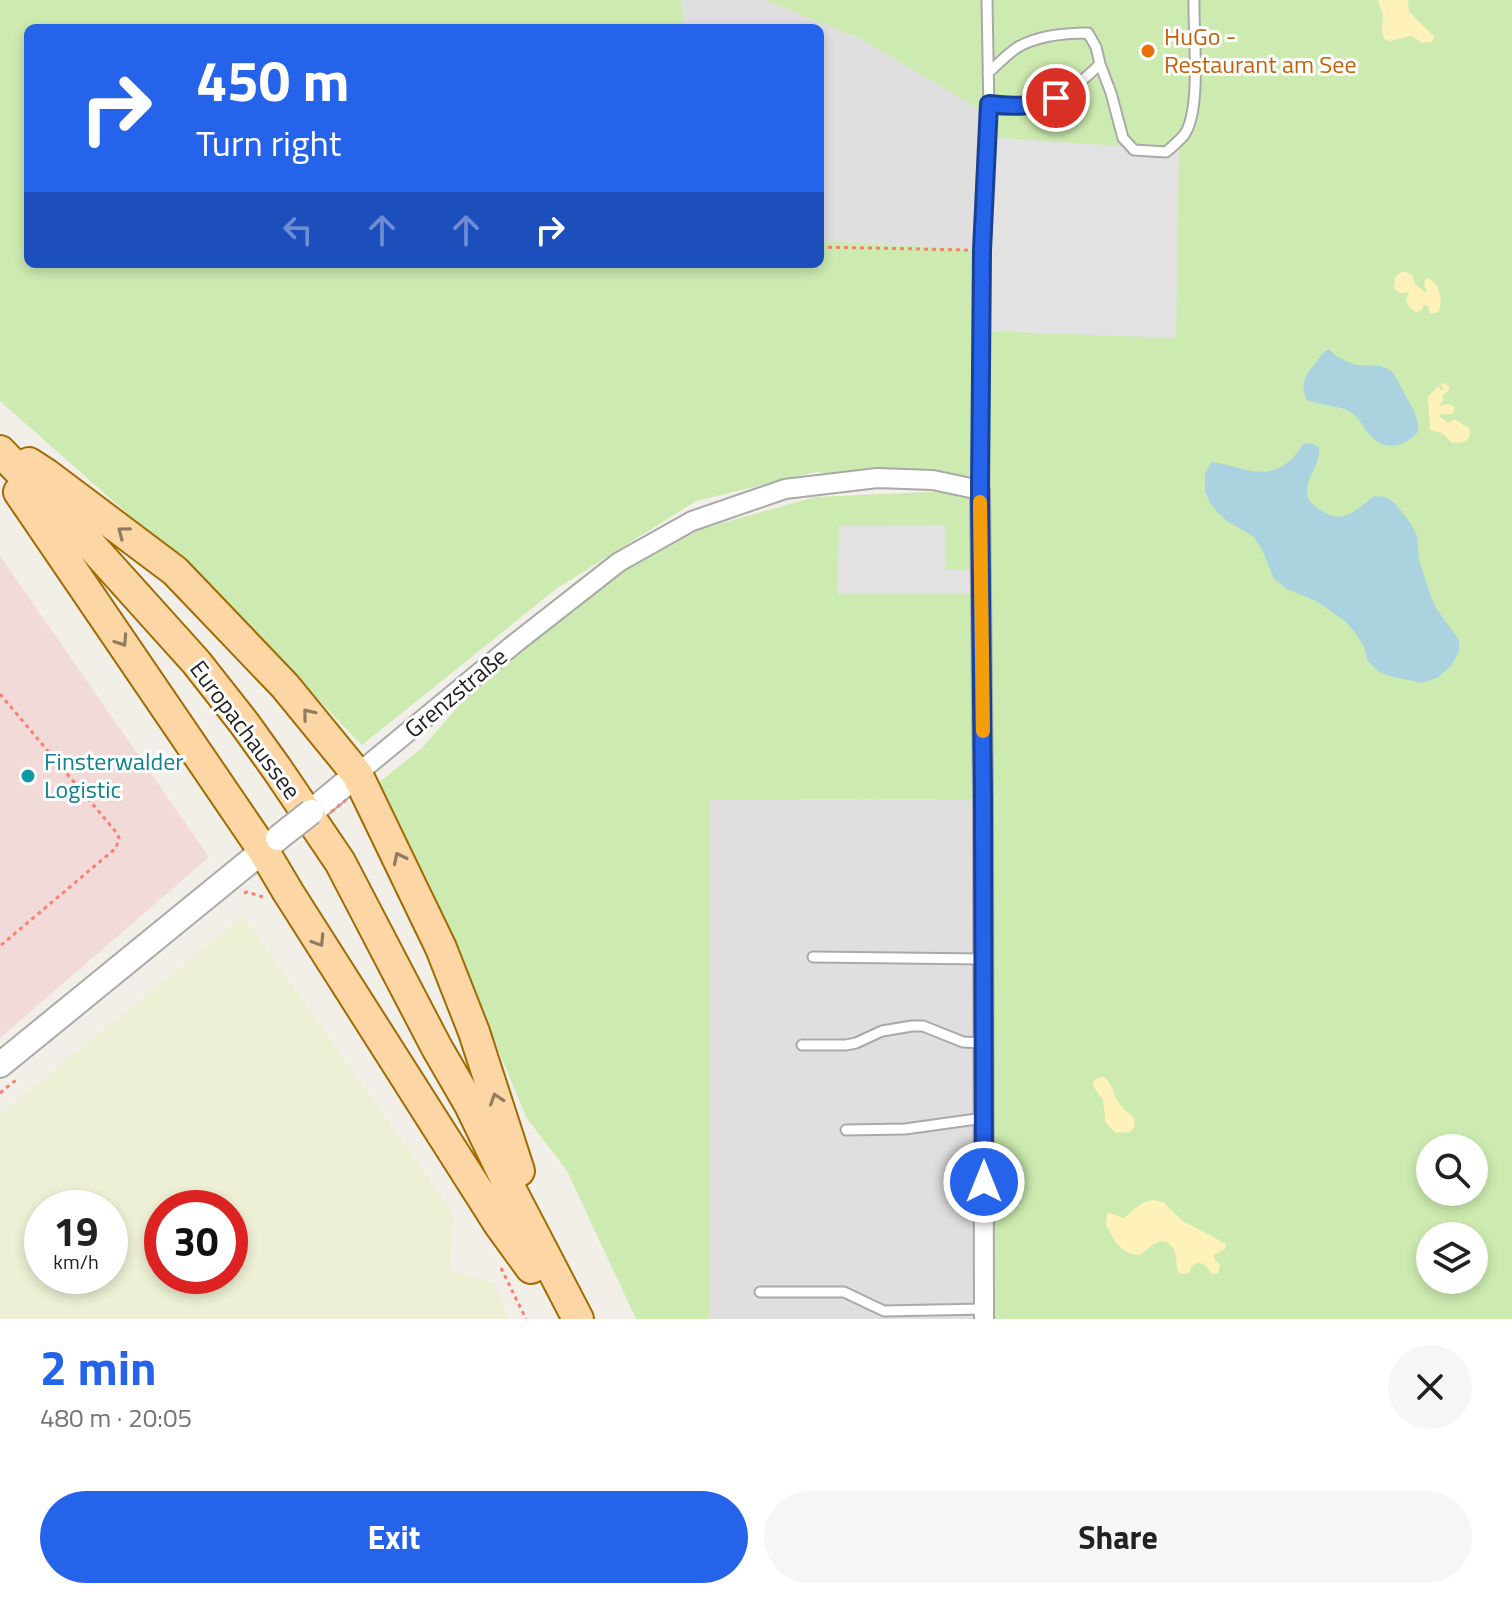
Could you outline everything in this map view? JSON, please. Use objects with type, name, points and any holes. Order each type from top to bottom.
[{"type":"main road","points":[[0,445],[46,474],[175,571],[285,686],[348,782],[441,948],[474,1032],[525,1188],[537,1261]]},
{"type":"main road","name":"Europachaussee","points":[[0,451],[196,662],[244,723],[340,862],[437,1048],[460,1111],[510,1218],[578,1319]]},
{"type":"main road","points":[[0,460],[25,501],[270,844],[288,892],[499,1224],[537,1261]]},
{"type":"main road","name":"Europachaussee","points":[[537,1261],[556,1319]]},
{"type":"street","name":"Grenzstraße","points":[[0,1065],[513,645],[619,562],[692,521],[785,489],[877,478],[933,480],[980,490]]},
{"type":"street","points":[[980,490],[984,1314]]},
{"type":"street","points":[[227,880],[253,879],[288,892]]},
{"type":"lane","points":[[980,490],[982,250],[989,109],[987,0]]},
{"type":"lane","points":[[988,73],[1019,47],[1043,37],[1088,33],[1096,47],[1123,138],[1134,150],[1166,152],[1184,135],[1192,120],[1194,0]]},
{"type":"lane","points":[[989,109],[1041,104],[1056,98],[1081,83],[1100,64]]},
{"type":"lane","points":[[813,957],[984,959]]},
{"type":"lane","points":[[802,1045],[846,1045],[882,1031],[912,1026],[923,1026],[963,1042],[984,1043]]},
{"type":"lane","points":[[846,1130],[905,1129],[984,1118]]},
{"type":"lane","points":[[760,1292],[844,1292],[884,1311],[984,1314]]},
{"type":"path","points":[[824,247],[982,250]]},
{"type":"path","points":[[0,694],[119,838],[116,848],[0,946]]},
{"type":"shaded area","points":[[681,0],[765,0],[824,24],[684,24]]},
{"type":"shaded area","points":[[824,24],[863,40],[989,114],[982,250],[824,241]]},
{"type":"shaded area","points":[[988,137],[1179,150],[1176,338],[981,331]]},
{"type":"shaded area","points":[[945,525],[946,570],[981,569],[981,594],[837,594],[839,526]]},
{"type":"shaded area","points":[[0,556],[209,857],[0,1038]]},
{"type":"shaded area","points":[[977,799],[979,1319],[709,1319],[708,800]]},
{"type":"green space","points":[[0,0],[681,0],[684,24],[24,24],[24,268],[824,268],[824,241],[982,250],[989,115],[863,40],[765,0],[1512,0],[1512,1319],[992,1319],[977,799],[709,800],[709,1319],[636,1319],[567,1171],[526,1117],[430,885],[378,783],[422,748],[461,703],[556,622],[620,573],[701,529],[815,497],[975,490],[816,472],[696,501],[556,589],[362,745],[207,584],[0,401]]},
{"type":"green space","points":[[243,916],[454,1214],[450,1270],[494,1283],[510,1319],[0,1319],[0,1114]]},
{"type":"sand","points":[[1378,0],[1408,0],[1409,12],[1434,36],[1432,42],[1423,43],[1411,36],[1390,41],[1384,39],[1383,15]]},
{"type":"sand","points":[[1401,272],[1412,275],[1415,284],[1425,292],[1425,280],[1428,278],[1435,285],[1441,298],[1438,313],[1430,313],[1428,306],[1424,305],[1421,311],[1416,312],[1408,306],[1406,300],[1409,292],[1400,293],[1394,288],[1395,278]]},
{"type":"sand","points":[[1440,384],[1449,386],[1449,390],[1442,396],[1444,400],[1439,406],[1448,404],[1455,407],[1452,414],[1440,414],[1440,417],[1449,423],[1454,419],[1469,428],[1469,436],[1463,442],[1451,442],[1442,433],[1430,430],[1428,397],[1438,386],[1442,391]]},
{"type":"sand","points":[[1100,1077],[1108,1081],[1120,1105],[1135,1119],[1130,1132],[1116,1133],[1106,1123],[1103,1100],[1093,1086],[1094,1080]]},
{"type":"sand","points":[[1153,1200],[1163,1202],[1183,1221],[1226,1244],[1226,1248],[1214,1255],[1220,1265],[1218,1273],[1212,1274],[1198,1262],[1189,1273],[1178,1272],[1175,1253],[1166,1242],[1157,1242],[1140,1255],[1119,1246],[1106,1225],[1107,1214],[1124,1218],[1142,1203]]},
{"type":"water","points":[[1329,349],[1355,365],[1381,366],[1390,370],[1414,411],[1418,432],[1401,444],[1382,444],[1349,411],[1307,400],[1303,386],[1307,374]]},
{"type":"water","points":[[1304,444],[1319,447],[1318,460],[1307,489],[1314,505],[1327,514],[1342,516],[1374,496],[1386,497],[1395,503],[1411,524],[1417,536],[1419,560],[1431,597],[1459,640],[1459,652],[1451,666],[1437,678],[1422,683],[1378,671],[1368,661],[1364,647],[1345,621],[1316,601],[1287,589],[1274,579],[1253,536],[1227,521],[1210,503],[1205,491],[1205,474],[1211,462],[1268,471],[1287,463]]},
{"type":"slow traffic","points":[[980,502],[983,731]]},
{"type":"place","name":"HuGo - Restaurant am See","points":[[1148,51]]},
{"type":"place","name":"Finsterwalder Logistic","points":[[28,776]]},
{"type":"route","points":[[984,1182],[980,490],[982,250],[989,104],[1028,106],[1056,98]]}]
